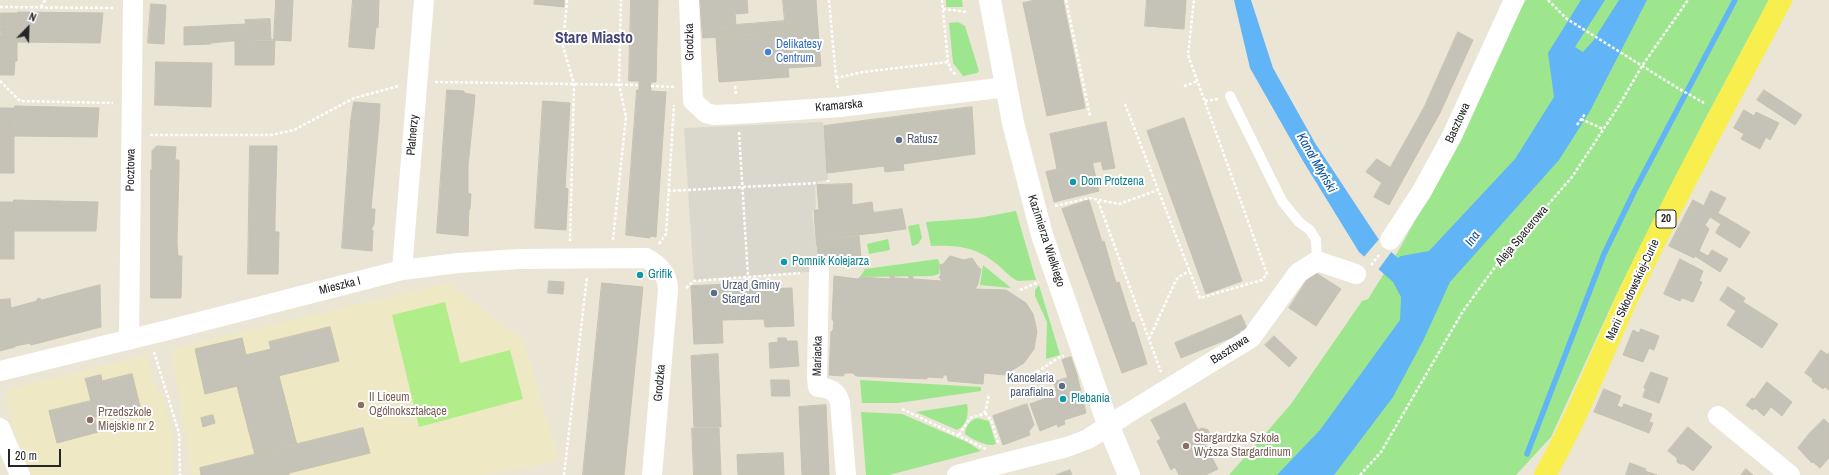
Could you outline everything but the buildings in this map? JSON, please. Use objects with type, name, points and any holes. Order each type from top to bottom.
[{"type":"main road","name":"Marii Skłodowskiej-Curie","points":[[1545,475],[1562,444],[1627,300],[1671,209],[1781,0]]},
{"type":"street","name":"Płatnerzy","points":[[402,270],[424,0]]},
{"type":"street","name":"Grodzka","points":[[680,85],[689,0]]},
{"type":"street","name":"Kazimierza Wielkiego","points":[[990,0],[1013,122],[1042,235],[1109,427],[1129,475]]},
{"type":"street","name":"Basztowa","points":[[1390,240],[1422,190],[1452,136],[1514,0]]},
{"type":"street","name":"Pocztowa","points":[[127,4],[130,340]]},
{"type":"street","name":"Kramarska","points":[[680,85],[700,109],[706,113],[714,115],[840,107],[1006,86]]},
{"type":"street","name":"Mieszka I","points":[[0,371],[130,340],[402,270],[458,263],[519,259],[631,256],[646,258],[656,263],[663,270],[675,291]]},
{"type":"street","name":"Basztowa","points":[[957,475],[1067,447],[1088,439],[1109,427],[1125,415],[1251,338],[1298,273],[1317,261]]},
{"type":"street","points":[[1317,261],[1356,274]]},
{"type":"street","name":"Mariacka","points":[[819,271],[818,387],[834,391],[838,396],[840,403],[846,475]]},
{"type":"street","name":"Grodzka","points":[[652,475],[675,291]]},
{"type":"street","points":[[1718,416],[1790,475]]},
{"type":"street","points":[[0,428],[20,475]]},
{"type":"lane","points":[[1230,96],[1282,201],[1300,222],[1310,230],[1316,240],[1317,261]]},
{"type":"path","points":[[41,7],[45,0]]},
{"type":"path","points":[[567,0],[563,46],[574,84],[570,241]]},
{"type":"path","points":[[613,243],[626,117],[619,84],[621,0]]},
{"type":"path","points":[[829,0],[838,90]]},
{"type":"path","points":[[942,0],[948,62],[951,70],[962,80]]},
{"type":"path","points":[[1066,0],[1090,116]]},
{"type":"path","points":[[1125,104],[1200,298],[1262,280],[1267,274],[1188,55],[1194,0]]},
{"type":"path","points":[[1548,0],[1567,19],[1694,98]]},
{"type":"path","name":"Aleja Spacerowa","points":[[1360,475],[1381,452],[1463,310],[1501,259],[1572,177],[1642,66],[1688,0]]},
{"type":"path","points":[[0,7],[127,4]]},
{"type":"path","points":[[943,9],[968,12]]},
{"type":"path","points":[[836,78],[863,72],[948,62]]},
{"type":"path","points":[[0,81],[20,101],[116,103]]},
{"type":"path","points":[[1184,86],[1198,81]]},
{"type":"path","points":[[434,82],[619,84],[639,86]]},
{"type":"path","points":[[651,86],[680,85]]},
{"type":"path","points":[[674,95],[680,85]]},
{"type":"path","points":[[148,135],[271,136],[294,130],[354,98],[399,86]]},
{"type":"path","points":[[735,86],[748,277]]},
{"type":"path","points":[[652,244],[659,245],[666,234],[674,103]]},
{"type":"path","points":[[1577,125],[1585,114]]},
{"type":"path","points":[[1581,119],[1603,129]]},
{"type":"path","points":[[668,191],[818,183]]},
{"type":"path","points":[[1051,207],[1089,198],[1119,204],[1158,190]]},
{"type":"path","points":[[1098,201],[1162,375]]},
{"type":"path","points":[[564,475],[588,270]]},
{"type":"path","points":[[675,291],[694,281],[819,271]]},
{"type":"path","points":[[1149,339],[1176,280],[1180,276],[1190,271]]},
{"type":"path","points":[[1020,290],[1034,284]]},
{"type":"path","points":[[154,350],[180,433],[180,475]]},
{"type":"path","points":[[1037,372],[1062,357]]},
{"type":"path","points":[[985,413],[989,395]]},
{"type":"path","points":[[902,409],[987,449]]},
{"type":"path","points":[[959,435],[970,418],[985,413]]},
{"type":"path","points":[[985,413],[991,420],[1000,448]]},
{"type":"shaded area","points":[[823,122],[828,180],[819,181],[815,187],[816,208],[812,211],[819,271],[694,281],[684,128]]},
{"type":"shaded area","name":"II Liceum Ogólnokształcące","points":[[448,283],[524,341],[559,461],[484,475],[192,475],[171,349]]},
{"type":"shaded area","name":"Przedszkole Miejskie nr 2","points":[[147,355],[156,391],[161,390],[173,438],[172,475],[32,475],[20,450],[8,410],[6,395],[10,389]]},
{"type":"green space","points":[[946,0],[962,0],[963,7],[946,7]]},
{"type":"green space","points":[[1526,0],[1769,0],[1703,123],[1620,287],[1551,437],[1516,475],[1229,475],[1291,404],[1362,301],[1368,299],[1400,248],[1462,134],[1515,18]]},
{"type":"green space","points":[[958,22],[965,26],[979,71],[977,73],[963,76],[953,63],[949,23]]},
{"type":"green space","points":[[1016,211],[1036,280],[1018,281],[990,259],[967,248],[931,246],[926,222],[978,218]]},
{"type":"green space","points":[[919,224],[922,238],[918,244],[912,246],[908,226]]},
{"type":"green space","points":[[888,239],[890,250],[869,254],[867,244]]},
{"type":"green space","points":[[938,259],[940,265],[939,274],[932,276],[860,277],[865,269]]},
{"type":"green space","points":[[983,265],[1011,288],[980,285]]},
{"type":"green space","points":[[1039,285],[1060,355],[1046,359],[1047,322],[1035,296],[1035,290]]},
{"type":"green space","points":[[445,302],[460,363],[510,350],[523,399],[419,427],[392,315]]},
{"type":"green space","points":[[860,380],[981,387],[981,391],[898,403],[862,403]]},
{"type":"green space","points":[[967,404],[968,411],[965,422],[963,426],[957,430],[916,412]]},
{"type":"green space","points":[[861,412],[902,414],[967,442],[981,451],[889,475],[866,475]]},
{"type":"green space","points":[[977,418],[989,421],[996,444],[985,444],[965,434],[968,424]]},
{"type":"water","points":[[1234,0],[1251,0],[1273,68],[1315,143],[1381,243],[1398,258],[1401,256],[1429,251],[1515,159],[1554,97],[1548,53],[1581,0],[1605,0],[1575,47],[1583,52],[1593,41],[1619,0],[1647,0],[1590,111],[1559,160],[1450,282],[1423,341],[1393,397],[1334,475],[1277,475],[1320,430],[1400,320],[1401,297],[1393,282],[1359,252],[1303,161],[1250,68]]},
{"type":"pier","points":[[1380,238],[1392,251],[1378,270],[1363,258]]},
{"type":"waterway","points":[[1527,454],[1604,254],[1635,190],[1735,0]]},
{"type":"place","name":"Delikatesy Centrum","points":[[768,52]]},
{"type":"place","name":"Ratusz","points":[[899,140]]},
{"type":"place","name":"Dom Protzena","points":[[1073,182]]},
{"type":"place","name":"Pomnik Kolejarza","points":[[784,262]]},
{"type":"place","name":"Grifik","points":[[640,275]]},
{"type":"place","name":"Urząd Gminy Stargard","points":[[714,293]]},
{"type":"place","name":"Kancelaria parafialna","points":[[1062,386]]},
{"type":"place","name":"Plebania","points":[[1063,399]]},
{"type":"place","name":"II Liceum Ogólnokształcące","points":[[361,405]]},
{"type":"place","name":"Przedszkole Miejskie nr 2","points":[[90,420]]},
{"type":"place","name":"Stargardzka Szkoła Wyższa Stargardinum","points":[[1186,446]]},
{"type":"district","name":"Stare Miasto","points":[[594,39]]},
{"type":"water label","name":"Kanał Młyński","points":[[1316,163]]},
{"type":"water label","name":"Ina","points":[[1473,239]]}]
